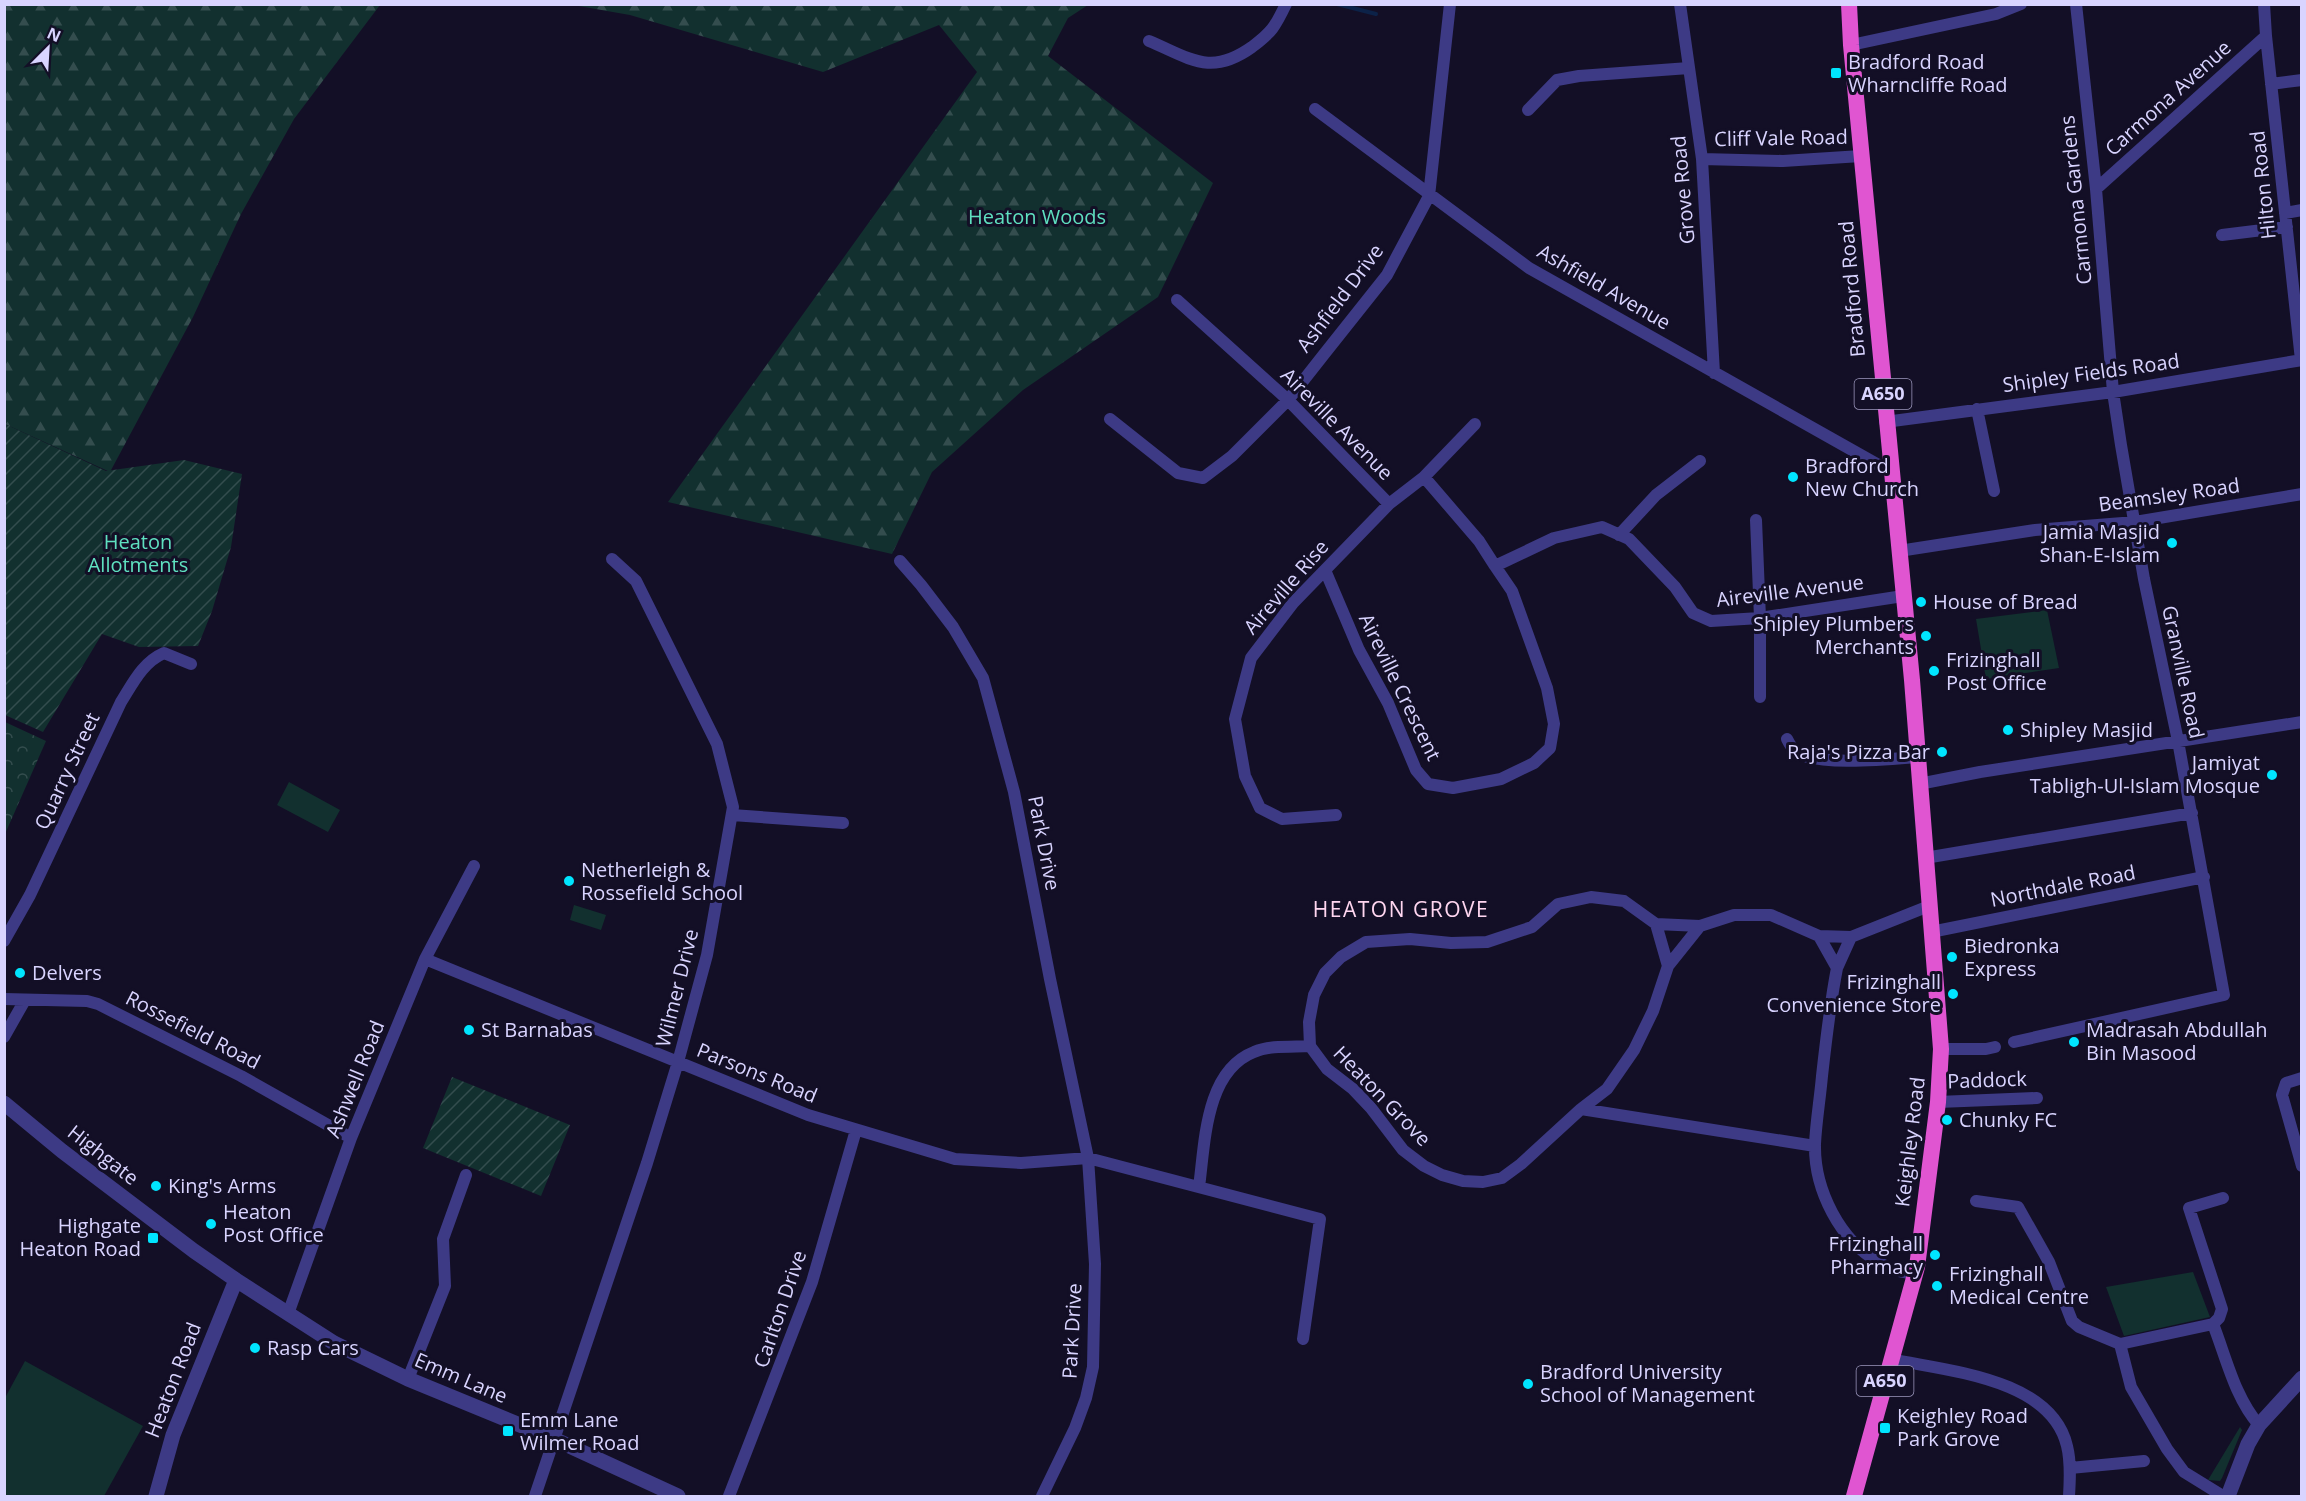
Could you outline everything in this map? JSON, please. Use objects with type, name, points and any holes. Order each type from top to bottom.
[{"type":"highway","name":"Bradford Road","points":[[1849,4],[1861,156],[1920,784]]},
{"type":"highway","name":"Keighley Road","points":[[1854,1497],[1915,1274],[1938,1101],[1941,1049],[1920,784]]},
{"type":"street","points":[[1149,41],[1185,58],[1207,63],[1228,61],[1272,32],[1286,4]]},
{"type":"street","name":"Ashfield Drive","points":[[1110,419],[1178,473],[1203,478],[1232,456],[1288,400],[1387,275],[1429,196],[1450,4]]},
{"type":"street","name":"Grove Road","points":[[1680,4],[1702,159],[1714,373]]},
{"type":"street","points":[[1851,45],[1996,14],[2021,4]]},
{"type":"street","name":"Carmona Gardens","points":[[2076,4],[2096,189],[2113,392]]},
{"type":"street","name":"Hilton Road","points":[[2264,4],[2301,360]]},
{"type":"street","name":"Carmona Avenue","points":[[2096,189],[2266,36]]},
{"type":"street","points":[[1528,110],[1557,80],[1579,76],[1689,68]]},
{"type":"street","points":[[2271,84],[2301,80]]},
{"type":"street","name":"Ashfield Avenue","points":[[1315,109],[1429,196],[1529,268],[1891,472]]},
{"type":"street","name":"Cliff Vale Road","points":[[1702,159],[1783,161],[1861,156]]},
{"type":"street","points":[[2286,213],[2301,210]]},
{"type":"street","points":[[2222,235],[2287,227]]},
{"type":"street","name":"Aireville Avenue","points":[[1177,300],[1288,400],[1389,504],[1424,477],[1479,541],[1496,566],[1554,538],[1602,527],[1629,539],[1675,587],[1693,613],[1711,621],[1760,618],[1903,596]]},
{"type":"street","name":"Shipley Fields Road","points":[[1886,422],[2113,392],[2301,360]]},
{"type":"street","name":"Granville Road","points":[[2014,1042],[2224,995],[2192,813],[2144,579],[2113,392]]},
{"type":"street","points":[[1977,409],[1994,491]]},
{"type":"street","points":[[1424,477],[1475,424]]},
{"type":"street","points":[[1619,535],[1656,495],[1700,461]]},
{"type":"street","name":"Beamsley Road","points":[[1899,551],[2035,530],[2135,522],[2301,494]]},
{"type":"street","name":"Aireville Rise","points":[[1336,815],[1282,819],[1260,808],[1245,776],[1235,718],[1251,658],[1293,603],[1389,504]]},
{"type":"street","points":[[1756,520],[1760,697]]},
{"type":"street","name":"Wilmer Drive","points":[[535,1497],[647,1163],[678,1062],[707,955],[733,807],[717,744],[636,581],[612,558]]},
{"type":"street","name":"Park Drive","points":[[900,561],[953,627],[987,689],[1014,792],[1088,1158],[1095,1264],[1093,1366],[1076,1428],[1042,1497]]},
{"type":"street","name":"Aireville Crescent","points":[[1325,570],[1359,650],[1388,703],[1416,770],[1428,784],[1453,788],[1501,779],[1534,763],[1550,748],[1554,724],[1547,688],[1512,591],[1496,566]]},
{"type":"street","name":"Quarry Street","points":[[4,940],[30,895],[121,702],[133,682],[151,658],[164,653],[191,664]]},
{"type":"street","points":[[1920,784],[1980,772],[2178,741],[2301,725]]},
{"type":"street","points":[[1787,739],[1794,751],[1807,758],[1865,760],[1917,757]]},
{"type":"street","points":[[1925,858],[2192,813]]},
{"type":"street","points":[[732,815],[843,823]]},
{"type":"street","name":"Ashwell Road","points":[[288,1314],[351,1138],[425,959],[474,866]]},
{"type":"street","name":"Northdale Road","points":[[1931,932],[2204,877]]},
{"type":"street","name":"Heaton Grove","points":[[1656,924],[1624,901],[1591,897],[1558,904],[1532,927],[1487,942],[1451,944],[1410,939],[1366,942],[1341,957],[1325,973],[1314,996],[1309,1023],[1310,1046],[1328,1070],[1353,1089],[1371,1108],[1403,1150],[1424,1166],[1442,1175],[1463,1181],[1484,1182],[1502,1178],[1607,1089],[1634,1050],[1653,1011],[1668,966],[1700,926]]},
{"type":"street","points":[[1668,966],[1656,924],[1700,926],[1734,915],[1770,915],[1819,936],[1851,937],[1929,906]]},
{"type":"street","points":[[1819,936],[1837,968]]},
{"type":"street","points":[[1851,937],[1837,968],[1829,1011],[1815,1146],[1821,1188],[1837,1220],[1857,1245],[1879,1263],[1895,1270],[1915,1274]]},
{"type":"street","name":"Parsons Road","points":[[425,959],[808,1115],[856,1130],[955,1159],[1021,1163],[1088,1158]]},
{"type":"street","name":"Rossefield Road","points":[[4,999],[87,1001],[98,1004],[241,1076],[351,1138]]},
{"type":"street","points":[[4,1037],[25,1000]]},
{"type":"street","name":"Heaton Grove","points":[[1199,1187],[1210,1109],[1223,1079],[1236,1065],[1254,1052],[1310,1046]]},
{"type":"street","points":[[1941,1049],[1995,1047]]},
{"type":"street","points":[[2301,1078],[2286,1083],[2282,1095],[2301,1166]]},
{"type":"street","name":"Paddock","points":[[1938,1101],[2037,1098]]},
{"type":"street","name":"Highgate","points":[[4,1103],[62,1151],[236,1280]]},
{"type":"street","points":[[1581,1109],[1815,1146]]},
{"type":"street","name":"Carlton Drive","points":[[729,1497],[812,1282],[856,1130]]},
{"type":"street","points":[[1088,1158],[1320,1219],[1303,1339]]},
{"type":"street","points":[[408,1379],[446,1286],[443,1239],[466,1175]]},
{"type":"street","points":[[1976,1201],[2018,1206],[2049,1262],[2072,1321],[2079,1327],[2120,1344],[2213,1324],[2222,1309],[2189,1208],[2223,1198]]},
{"type":"street","name":"Emm Lane","points":[[236,1280],[334,1343],[408,1379],[554,1439],[678,1497]]},
{"type":"street","name":"Heaton Road","points":[[156,1497],[173,1435],[236,1280]]},
{"type":"street","points":[[2213,1324],[2242,1399],[2250,1415],[2259,1425]]},
{"type":"street","points":[[2120,1344],[2131,1388],[2167,1449],[2184,1472],[2225,1497],[2248,1444],[2259,1425],[2301,1378]]},
{"type":"street","points":[[1891,1359],[1991,1380],[2014,1388],[2032,1398],[2059,1427],[2067,1445],[2070,1468],[2069,1497]]},
{"type":"street","points":[[2070,1468],[2144,1461]]},
{"type":"green space","points":[[5,5],[380,5],[294,119],[241,214],[193,317],[110,472],[5,424]]},
{"type":"green space","name":"Heaton Woods","points":[[573,5],[1088,5],[1068,18],[1048,56],[1213,183],[1158,297],[1023,390],[932,472],[892,554],[668,502],[977,72],[939,25],[823,72],[630,15]]},
{"type":"green space","name":"Heaton Allotments","points":[[5,424],[106,471],[184,460],[242,474],[231,547],[212,611],[198,646],[139,647],[102,634],[43,732],[5,715]]},
{"type":"green space","points":[[2047,610],[2059,668],[1986,679],[1976,619]]},
{"type":"green space","points":[[5,722],[46,741],[5,834]]},
{"type":"green space","points":[[289,782],[340,810],[328,832],[277,805]]},
{"type":"green space","points":[[574,905],[606,915],[601,930],[570,920]]},
{"type":"green space","points":[[452,1077],[570,1125],[541,1196],[423,1148]]},
{"type":"green space","points":[[2193,1272],[2210,1317],[2124,1336],[2106,1287]]},
{"type":"green space","points":[[25,1361],[143,1426],[104,1496],[5,1496],[5,1398]]},
{"type":"green space","points":[[2240,1427],[2242,1430],[2222,1478],[2220,1481],[2208,1480]]},
{"type":"waterway","points":[[1337,4],[1376,14]]},
{"type":"place","name":"Bradford Road Wharncliffe Road","points":[[1836,73]]},
{"type":"place","name":"Bradford New Church","points":[[1793,477]]},
{"type":"place","name":"Jamia Masjid Shan-E-Islam","points":[[2172,543]]},
{"type":"place","name":"House of Bread","points":[[1921,602]]},
{"type":"place","name":"Shipley Plumbers Merchants","points":[[1926,636]]},
{"type":"place","name":"Frizinghall Post Office","points":[[1934,671]]},
{"type":"place","name":"Shipley Masjid","points":[[2008,730]]},
{"type":"place","name":"Raja's Pizza Bar","points":[[1942,752]]},
{"type":"place","name":"Jamiyat Tabligh-Ul-Islam Mosque","points":[[2272,775]]},
{"type":"place","name":"Netherleigh & Rossefield School","points":[[569,881]]},
{"type":"place","name":"Biedronka Express","points":[[1952,957]]},
{"type":"place","name":"Delvers","points":[[20,973]]},
{"type":"place","name":"Frizinghall Convenience Store","points":[[1953,994]]},
{"type":"place","name":"St Barnabas","points":[[469,1030]]},
{"type":"place","name":"Madrasah Abdullah Bin Masood","points":[[2074,1042]]},
{"type":"place","name":"Chunky FC","points":[[1947,1120]]},
{"type":"place","name":"King's Arms","points":[[156,1186]]},
{"type":"place","name":"Heaton Post Office","points":[[211,1224]]},
{"type":"place","name":"Highgate Heaton Road","points":[[153,1238]]},
{"type":"place","name":"Frizinghall Pharmacy","points":[[1935,1255]]},
{"type":"place","name":"Frizinghall Medical Centre","points":[[1937,1286]]},
{"type":"place","name":"Rasp Cars","points":[[255,1348]]},
{"type":"place","name":"Bradford University School of Management","points":[[1528,1384]]},
{"type":"place","name":"Keighley Road Park Grove","points":[[1885,1428]]},
{"type":"place","name":"Emm Lane Wilmer Road","points":[[508,1431]]},
{"type":"district","name":"HEATON GROVE","points":[[1401,910]]}]
